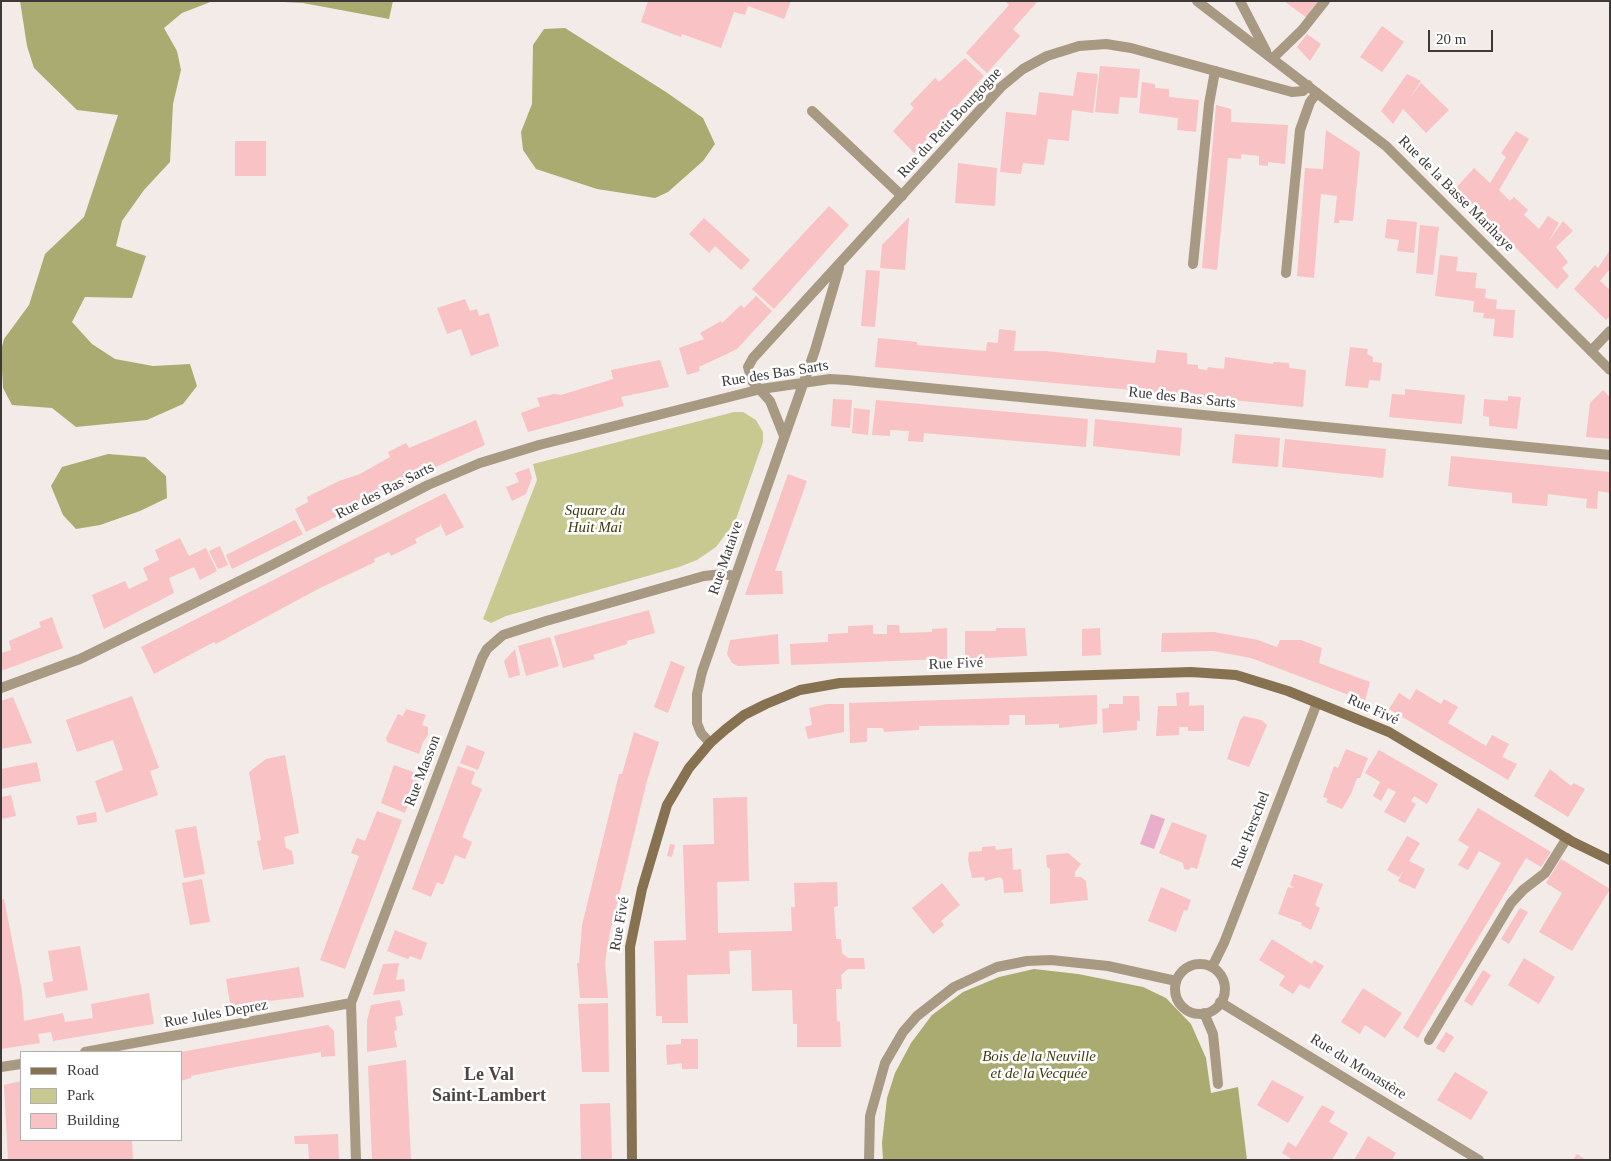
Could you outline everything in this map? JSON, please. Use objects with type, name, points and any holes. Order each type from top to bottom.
[{"type":"street","name":"Rue de la Basse Marihaye","points":[[1197,1],[1360,125],[1406,164],[1610,370]]},
{"type":"street","name":"Rue de la Basse Marihaye","points":[[1240,1],[1270,56]]},
{"type":"street","points":[[1270,56],[1302,30],[1325,1]]},
{"type":"street","name":"Rue du Petit Bourgogne","points":[[761,389],[752,381],[749,373],[748,367],[753,358],[1001,87],[1023,69],[1047,56],[1079,46],[1106,44],[1131,48],[1292,92],[1303,91],[1308,85]]},
{"type":"street","points":[[1193,264],[1209,104],[1215,72]]},
{"type":"street","points":[[1286,273],[1299,137],[1304,115],[1317,92]]},
{"type":"street","points":[[812,111],[902,196]]},
{"type":"street","name":"Rue du Petit Bourgogne","points":[[802,383],[815,350],[840,265]]},
{"type":"street","points":[[1591,351],[1610,332]]},
{"type":"street","name":"Rue des Bas Sarts","points":[[1,688],[80,659],[272,565],[419,489],[480,463],[539,444],[761,389],[802,383],[830,379],[847,380],[1610,455]]},
{"type":"street","name":"Rue Mataive","points":[[710,743],[701,733],[697,723],[697,694],[702,672],[802,383]]},
{"type":"street","points":[[761,389],[775,410],[784,436]]},
{"type":"street","name":"Rue Masson","points":[[356,1160],[351,1003],[487,649],[503,635],[546,621],[704,576],[723,574],[735,576]]},
{"type":"street","name":"Rue Fivé","points":[[632,1160],[630,947],[642,889],[667,804],[676,786],[710,743],[744,715],[800,690],[840,683],[1210,671],[1253,679],[1367,722],[1409,743],[1567,838],[1610,860]]},
{"type":"street","name":"Rue Herschel","points":[[1212,967],[1224,943],[1317,703]]},
{"type":"street","points":[[1429,1040],[1511,903],[1523,890],[1545,873],[1567,838]]},
{"type":"street","points":[[869,1160],[870,1116],[885,1063],[903,1032],[929,1005],[954,987],[997,968],[1026,961],[1051,960],[1108,966],[1176,981]]},
{"type":"street","points":[[1204,964],[1212,967],[1222,979],[1224,987],[1220,1002],[1211,1011],[1204,1014],[1190,1012],[1178,1002],[1176,981],[1187,968],[1204,964]]},
{"type":"street","name":"Rue du Monastère","points":[[1220,1002],[1265,1027],[1479,1160]]},
{"type":"street","name":"Rue Jules Deprez","points":[[90,1051],[351,1003]]},
{"type":"street","points":[[1204,1014],[1213,1034],[1218,1084]]},
{"type":"street","points":[[1,1068],[20,1064]]},
{"type":"green space","points":[[20,1],[213,1],[182,13],[164,28],[177,51],[181,70],[173,104],[170,162],[144,190],[122,221],[116,246],[146,256],[132,298],[85,297],[72,322],[92,344],[115,359],[153,366],[190,364],[197,386],[183,404],[147,420],[76,427],[52,408],[12,405],[3,388],[1,351],[4,339],[29,305],[45,254],[84,217],[118,115],[77,110],[34,68],[27,46]]},
{"type":"green space","points":[[263,1],[393,1],[389,19],[303,3]]},
{"type":"green space","points":[[565,28],[666,92],[703,118],[715,144],[703,161],[668,192],[655,198],[597,189],[536,169],[523,150],[521,132],[532,104],[533,45],[544,29]]},
{"type":"green space","name":"Square du Huit Mai","points":[[734,412],[743,412],[756,420],[763,432],[763,442],[735,522],[716,547],[697,560],[679,567],[506,616],[491,623],[483,619],[537,480],[533,464]]},
{"type":"green space","points":[[108,454],[145,457],[166,476],[167,498],[140,511],[100,525],[76,529],[63,515],[51,486],[62,467]]},
{"type":"green space","name":"Bois de la Neuville et de la Vecquée","points":[[1034,969],[1078,974],[1143,987],[1166,998],[1191,1024],[1206,1058],[1211,1093],[1238,1087],[1247,1160],[883,1160],[882,1143],[887,1098],[895,1073],[911,1043],[932,1015],[963,992],[999,977]]},
{"type":"shaded area","points":[[1151,814],[1165,819],[1154,849],[1140,844]]},
{"type":"building","points":[[648,1],[791,1],[784,19],[748,6],[745,15],[734,12],[721,48],[682,34],[681,37],[641,22]]},
{"type":"building","points":[[1005,1],[1038,1],[1013,29],[1020,36],[987,73],[966,53],[1009,5]]},
{"type":"building","points":[[1284,1],[1319,1],[1307,18]]},
{"type":"building","points":[[1382,26],[1404,42],[1382,72],[1360,57]]},
{"type":"building","points":[[1307,34],[1321,44],[1310,61],[1297,47]]},
{"type":"building","points":[[965,58],[984,76],[914,153],[893,131],[914,108],[910,104],[935,78],[939,82]]},
{"type":"building","points":[[1100,66],[1140,69],[1137,98],[1120,97],[1118,114],[1095,112]]},
{"type":"building","points":[[1077,72],[1098,74],[1093,113],[1072,110],[1069,141],[1048,139],[1044,165],[1023,163],[1021,174],[1000,172],[1006,112],[1036,115],[1039,92],[1073,96]]},
{"type":"building","points":[[1407,74],[1421,81],[1409,99],[1421,83],[1449,110],[1426,133],[1403,109],[1393,124],[1381,111]]},
{"type":"building","points":[[1142,82],[1155,84],[1155,88],[1169,89],[1169,97],[1199,100],[1196,132],[1177,130],[1178,118],[1139,113]]},
{"type":"building","points":[[1216,105],[1231,109],[1231,122],[1288,125],[1285,164],[1268,162],[1268,166],[1259,165],[1259,156],[1241,154],[1241,159],[1228,158],[1217,270],[1202,268]]},
{"type":"building","points":[[1326,130],[1360,152],[1353,221],[1339,220],[1339,223],[1334,223],[1337,196],[1321,194],[1314,278],[1297,276],[1305,168],[1323,169]]},
{"type":"building","points":[[1516,131],[1529,139],[1499,190],[1510,201],[1514,197],[1528,210],[1524,215],[1539,229],[1548,216],[1559,223],[1548,242],[1563,221],[1573,231],[1556,247],[1568,262],[1562,268],[1569,276],[1557,289],[1456,188],[1474,168],[1490,183],[1506,157],[1501,153]]},
{"type":"building","points":[[235,141],[266,141],[266,176],[235,176]]},
{"type":"building","points":[[958,163],[997,168],[995,206],[955,203]]},
{"type":"building","points":[[829,206],[849,225],[774,309],[752,289]]},
{"type":"building","points":[[909,217],[905,270],[880,268],[882,245]]},
{"type":"building","points":[[704,218],[750,260],[741,270],[715,246],[709,253],[689,234]]},
{"type":"building","points":[[1387,219],[1417,222],[1414,253],[1397,251],[1399,240],[1385,238]]},
{"type":"building","points":[[1420,225],[1439,227],[1433,275],[1416,273]]},
{"type":"building","points":[[1610,250],[1610,269],[1600,281],[1610,290],[1610,316],[1606,320],[1574,289],[1595,265],[1598,268]]},
{"type":"building","points":[[1440,255],[1458,257],[1456,271],[1477,273],[1475,288],[1486,289],[1485,298],[1497,300],[1496,309],[1515,310],[1513,338],[1493,336],[1495,319],[1483,318],[1484,313],[1473,312],[1474,301],[1435,296]]},
{"type":"building","points":[[866,270],[880,271],[875,327],[861,326]]},
{"type":"building","points":[[756,296],[772,311],[737,349],[699,367],[700,371],[687,375],[679,348],[704,339],[700,333],[721,321],[722,323],[741,305],[744,308]]},
{"type":"building","points":[[465,299],[470,311],[477,309],[479,316],[489,313],[499,346],[471,356],[461,329],[447,334],[437,308]]},
{"type":"building","points":[[999,329],[1016,331],[1014,351],[1046,351],[1155,363],[1157,350],[1187,353],[1187,364],[1198,365],[1198,369],[1207,370],[1208,367],[1224,369],[1225,357],[1273,364],[1274,362],[1289,363],[1289,368],[1306,370],[1303,407],[1152,392],[1146,392],[1145,395],[1132,394],[1132,390],[875,367],[878,338],[917,342],[917,345],[986,351],[987,342],[998,343]]},
{"type":"building","points":[[1350,347],[1368,349],[1367,354],[1373,357],[1373,362],[1382,363],[1380,381],[1369,380],[1368,388],[1345,386]]},
{"type":"building","points":[[660,360],[669,387],[621,397],[624,406],[528,432],[521,413],[540,406],[537,398],[554,394],[561,395],[613,379],[611,370]]},
{"type":"building","points":[[1405,389],[1465,395],[1462,424],[1389,417],[1392,394],[1405,395]]},
{"type":"building","points":[[1603,390],[1610,397],[1610,439],[1586,437],[1590,403]]},
{"type":"building","points":[[1508,396],[1521,397],[1517,429],[1489,426],[1489,417],[1483,416],[1484,399],[1508,401]]},
{"type":"building","points":[[833,399],[852,400],[850,428],[831,426]]},
{"type":"building","points":[[876,400],[1088,419],[1086,447],[924,433],[923,442],[908,441],[909,431],[890,430],[890,436],[872,435]]},
{"type":"building","points":[[854,408],[870,410],[868,435],[852,433]]},
{"type":"building","points":[[1095,419],[1182,428],[1180,456],[1093,446]]},
{"type":"building","points":[[476,420],[485,445],[387,491],[385,488],[371,495],[373,498],[306,532],[295,509],[308,502],[307,497],[339,481],[360,474],[390,457],[388,452],[406,443],[409,448]]},
{"type":"building","points":[[1235,434],[1280,438],[1278,467],[1232,463]]},
{"type":"building","points":[[1285,439],[1386,449],[1383,478],[1282,467]]},
{"type":"building","points":[[1451,456],[1610,472],[1610,493],[1598,491],[1597,509],[1586,508],[1587,499],[1548,494],[1547,506],[1512,503],[1512,493],[1448,486]]},
{"type":"building","points":[[529,468],[532,478],[526,494],[512,501],[506,487],[519,482],[515,473]]},
{"type":"building","points":[[788,474],[807,481],[775,571],[782,571],[783,594],[745,595]]},
{"type":"building","points":[[445,493],[464,527],[446,536],[440,523],[440,526],[415,539],[417,543],[391,556],[389,552],[374,559],[375,562],[320,588],[216,644],[214,642],[154,674],[141,647]]},
{"type":"building","points":[[295,520],[303,534],[232,569],[226,555]]},
{"type":"building","points":[[180,538],[189,556],[206,548],[217,571],[200,580],[194,567],[169,578],[174,593],[104,629],[92,595],[125,581],[129,589],[148,580],[143,568],[159,560],[155,550]]},
{"type":"building","points":[[220,546],[228,565],[218,569],[209,551]]},
{"type":"building","points":[[649,610],[655,633],[627,641],[627,644],[593,655],[595,659],[563,668],[554,636]]},
{"type":"building","points":[[52,617],[63,648],[1,671],[1,653],[11,650],[9,641],[41,627],[39,622]]},
{"type":"building","points":[[873,625],[873,634],[887,634],[887,625],[899,625],[900,633],[932,632],[932,629],[947,628],[947,659],[791,665],[790,644],[828,642],[828,634],[848,633],[848,626]]},
{"type":"building","points":[[996,628],[1025,628],[1027,656],[965,659],[965,631],[996,631]]},
{"type":"building","points":[[1100,628],[1101,655],[1082,656],[1082,629]]},
{"type":"building","points":[[1214,632],[1258,640],[1277,647],[1280,640],[1301,640],[1322,648],[1319,663],[1370,682],[1365,701],[1251,658],[1213,651],[1161,652],[1162,633]]},
{"type":"building","points":[[778,634],[779,664],[738,666],[732,663],[727,654],[730,640]]},
{"type":"building","points":[[550,637],[559,666],[526,676],[518,646]]},
{"type":"building","points":[[515,649],[520,675],[509,678],[504,661]]},
{"type":"building","points":[[671,661],[685,667],[668,713],[654,707]]},
{"type":"building","points":[[1416,689],[1441,704],[1444,699],[1458,707],[1448,723],[1486,746],[1492,735],[1509,744],[1502,757],[1517,764],[1508,780],[1389,709],[1399,693],[1410,700]]},
{"type":"building","points":[[1189,692],[1189,706],[1204,705],[1204,731],[1188,731],[1188,727],[1179,727],[1179,735],[1156,736],[1158,706],[1177,706],[1176,693]]},
{"type":"building","points":[[1097,695],[1097,724],[1059,728],[1059,724],[1025,725],[1025,715],[1009,715],[1009,725],[919,726],[919,730],[884,732],[883,728],[867,728],[867,742],[850,743],[849,703]]},
{"type":"building","points":[[132,696],[159,768],[150,771],[158,795],[106,813],[95,781],[123,770],[113,740],[77,752],[66,720]]},
{"type":"building","points":[[1123,696],[1139,696],[1140,721],[1137,721],[1137,730],[1103,733],[1102,709],[1109,708],[1109,704],[1123,704]]},
{"type":"building","points":[[13,697],[32,743],[1,749],[1,701]]},
{"type":"building","points":[[827,704],[844,704],[844,732],[808,739],[805,727],[812,725],[809,708]]},
{"type":"building","points":[[406,709],[426,715],[422,725],[428,727],[428,735],[423,742],[419,754],[387,742],[386,738],[398,714],[403,716]]},
{"type":"building","points":[[1244,716],[1261,720],[1267,725],[1249,767],[1227,759],[1240,720]]},
{"type":"building","points":[[634,732],[659,742],[647,781],[610,932],[605,962],[608,998],[580,998],[577,963],[579,963],[582,925],[619,774],[622,774]]},
{"type":"building","points":[[467,745],[485,752],[478,770],[460,763]]},
{"type":"building","points":[[1346,749],[1368,758],[1360,778],[1357,778],[1351,794],[1342,809],[1326,802],[1328,799],[1323,797],[1334,766],[1338,768]]},
{"type":"building","points":[[1379,750],[1438,784],[1427,804],[1414,796],[1411,801],[1416,804],[1405,823],[1384,812],[1396,792],[1388,788],[1381,801],[1373,796],[1380,782],[1365,773]]},
{"type":"building","points":[[285,755],[299,833],[284,837],[286,848],[292,851],[294,864],[263,870],[257,841],[261,840],[249,772],[266,759]]},
{"type":"building","points":[[37,762],[41,781],[1,789],[1,769]]},
{"type":"building","points":[[394,765],[419,774],[405,813],[381,803]]},
{"type":"building","points":[[458,766],[475,772],[471,784],[482,789],[462,837],[472,842],[465,859],[455,855],[443,885],[437,882],[431,897],[412,889]]},
{"type":"building","points":[[1550,769],[1571,786],[1574,783],[1585,789],[1568,817],[1534,796]]},
{"type":"building","points":[[11,795],[16,816],[1,819],[1,797]]},
{"type":"building","points":[[747,797],[749,881],[717,882],[718,933],[792,931],[791,907],[795,907],[794,883],[837,882],[838,906],[834,907],[836,939],[841,939],[842,953],[848,958],[864,958],[865,969],[848,969],[841,975],[842,989],[836,989],[837,1022],[840,1021],[841,1047],[797,1047],[797,1024],[793,1024],[792,990],[752,991],[751,950],[729,951],[730,974],[687,975],[688,1023],[662,1023],[662,1016],[656,1016],[654,941],[686,940],[683,845],[714,844],[713,798]]},
{"type":"building","points":[[1478,808],[1551,852],[1541,867],[1526,858],[1418,1038],[1403,1028],[1501,863],[1479,851],[1468,870],[1458,865],[1469,847],[1458,840]]},
{"type":"building","points":[[377,811],[402,820],[345,969],[320,960],[359,856],[351,853],[357,838],[365,841]]},
{"type":"building","points":[[96,812],[97,822],[78,825],[76,816]]},
{"type":"building","points":[[1172,822],[1207,835],[1197,869],[1191,867],[1189,870],[1184,869],[1183,863],[1159,853]]},
{"type":"building","points":[[196,826],[205,874],[184,878],[175,830]]},
{"type":"building","points":[[1407,836],[1420,843],[1409,861],[1425,869],[1415,889],[1398,881],[1404,870],[1399,877],[1387,870]]},
{"type":"building","points":[[670,844],[675,845],[672,857],[667,856]]},
{"type":"building","points":[[995,846],[996,850],[1012,848],[1013,870],[1021,869],[1023,892],[1004,893],[1003,880],[1000,877],[985,881],[984,877],[972,878],[968,860],[969,852],[982,851],[982,847]]},
{"type":"building","points":[[1068,853],[1081,864],[1075,872],[1075,877],[1081,877],[1086,881],[1088,900],[1050,904],[1050,869],[1047,867],[1046,855]]},
{"type":"building","points":[[1561,859],[1610,889],[1572,951],[1539,932],[1562,893],[1546,883]]},
{"type":"building","points":[[1294,874],[1323,884],[1315,905],[1320,908],[1311,930],[1301,925],[1302,923],[1278,914],[1288,887],[1294,888],[1290,885]]},
{"type":"building","points":[[202,879],[210,922],[190,925],[182,883]]},
{"type":"building","points":[[942,883],[960,905],[941,921],[944,925],[933,934],[912,908]]},
{"type":"building","points":[[1161,887],[1191,900],[1187,911],[1184,910],[1176,932],[1148,921]]},
{"type":"building","points":[[4,899],[22,991],[24,1021],[63,1013],[65,1022],[93,1018],[91,1004],[149,993],[154,1024],[53,1041],[51,1032],[38,1034],[40,1043],[1,1049],[1,900]]},
{"type":"building","points":[[1520,908],[1528,912],[1509,944],[1501,939]]},
{"type":"building","points":[[395,930],[427,943],[421,960],[410,956],[408,959],[387,951]]},
{"type":"building","points":[[1272,939],[1312,964],[1314,960],[1324,966],[1309,989],[1300,984],[1293,994],[1279,985],[1285,976],[1259,960]]},
{"type":"building","points":[[80,946],[88,990],[46,998],[43,983],[53,981],[48,951]]},
{"type":"building","points":[[1524,958],[1555,977],[1539,1004],[1508,985]]},
{"type":"building","points":[[399,963],[396,980],[404,979],[405,991],[373,995],[383,964]]},
{"type":"building","points":[[299,967],[304,997],[260,1002],[260,1004],[231,1009],[226,979]]},
{"type":"building","points":[[1483,970],[1491,975],[1472,1006],[1464,1001]]},
{"type":"building","points":[[1363,988],[1402,1013],[1385,1038],[1365,1025],[1360,1034],[1341,1022]]},
{"type":"building","points":[[400,1000],[403,1015],[395,1017],[397,1030],[394,1031],[397,1047],[367,1052],[367,1021],[371,1005]]},
{"type":"building","points":[[608,1003],[609,1072],[582,1072],[578,1004]]},
{"type":"building","points":[[328,1025],[334,1031],[335,1056],[321,1057],[321,1052],[191,1076],[191,1078],[182,1081],[182,1052]]},
{"type":"building","points":[[1446,1032],[1454,1037],[1444,1053],[1436,1048]]},
{"type":"building","points":[[681,1039],[698,1039],[698,1069],[682,1069],[682,1063],[667,1065],[666,1045],[681,1044]]},
{"type":"building","points":[[406,1060],[411,1160],[372,1160],[368,1066]]},
{"type":"building","points":[[1455,1072],[1488,1092],[1471,1120],[1437,1100]]},
{"type":"building","points":[[1272,1080],[1304,1097],[1288,1123],[1257,1105]]},
{"type":"building","points":[[20,1081],[20,1141],[132,1141],[133,1160],[8,1160],[4,1085]]},
{"type":"building","points":[[610,1103],[612,1160],[581,1160],[580,1104]]},
{"type":"building","points":[[1322,1105],[1335,1112],[1329,1122],[1348,1133],[1332,1160],[1293,1160],[1282,1153],[1288,1142],[1296,1147]]},
{"type":"building","points":[[338,1134],[339,1160],[309,1160],[308,1144],[295,1144],[294,1136]]},
{"type":"building","points":[[1368,1136],[1396,1153],[1392,1160],[1354,1160]]},
{"type":"building","points":[[1577,1154],[1586,1160],[1573,1160]]},
{"type":"district","name":"Le Val Saint-Lambert","points":[[489,1085]]}]
